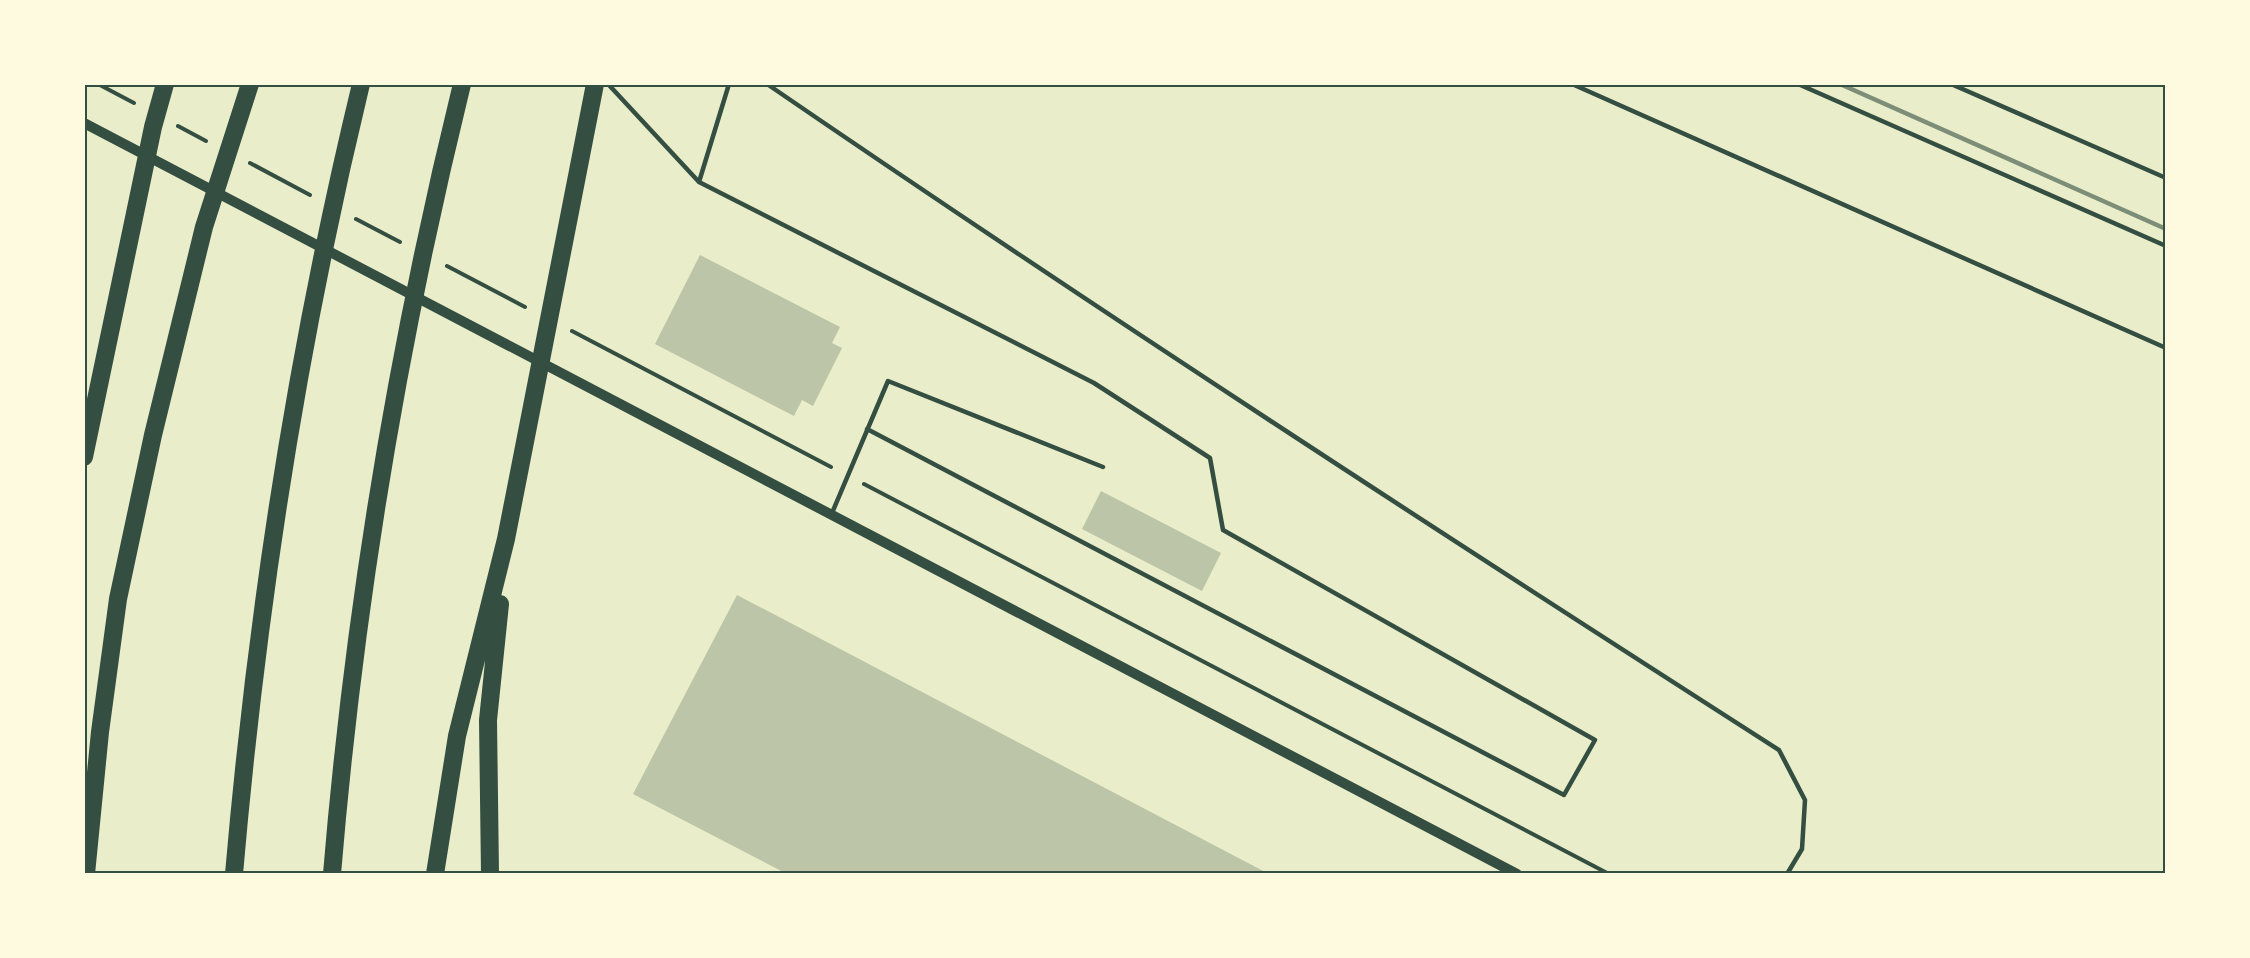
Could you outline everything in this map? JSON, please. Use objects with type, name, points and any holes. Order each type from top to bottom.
[{"type":"highway","points":[[84,457],[153,127],[165,84]]},
{"type":"highway","points":[[86,874],[100,732],[118,599],[153,435],[204,227],[250,84]]},
{"type":"highway","points":[[234,874],[249,720],[276,505],[314,291],[361,84]]},
{"type":"highway","points":[[332,874],[349,701],[369,554],[410,318],[462,84]]},
{"type":"highway","points":[[435,874],[458,736],[506,539],[595,84]]},
{"type":"highway","points":[[490,874],[488,720],[506,539]]},
{"type":"street","points":[[84,123],[1517,874]]},
{"type":"lane","points":[[608,84],[699,182],[1094,383],[1210,458],[1223,530],[1595,740],[1564,795],[867,429]]},
{"type":"lane","points":[[699,182],[729,84]]},
{"type":"lane","points":[[766,84],[984,232],[1464,548],[1779,750],[1805,800],[1803,849],[1787,874]]},
{"type":"lane","points":[[1572,84],[2166,348]]},
{"type":"lane","points":[[1798,84],[2166,246]]},
{"type":"lane","points":[[1951,84],[2166,178]]},
{"type":"lane","points":[[831,515],[888,381],[1102,467]]},
{"type":"building","points":[[700,255],[840,327],[832,343],[842,348],[813,406],[802,400],[794,416],[655,344]]},
{"type":"building","points":[[1101,491],[1221,553],[1202,591],[1082,529]]},
{"type":"building","points":[[737,595],[1269,874],[787,874],[633,794]]},
{"type":"railway","points":[[1840,84],[2166,229]]}]
